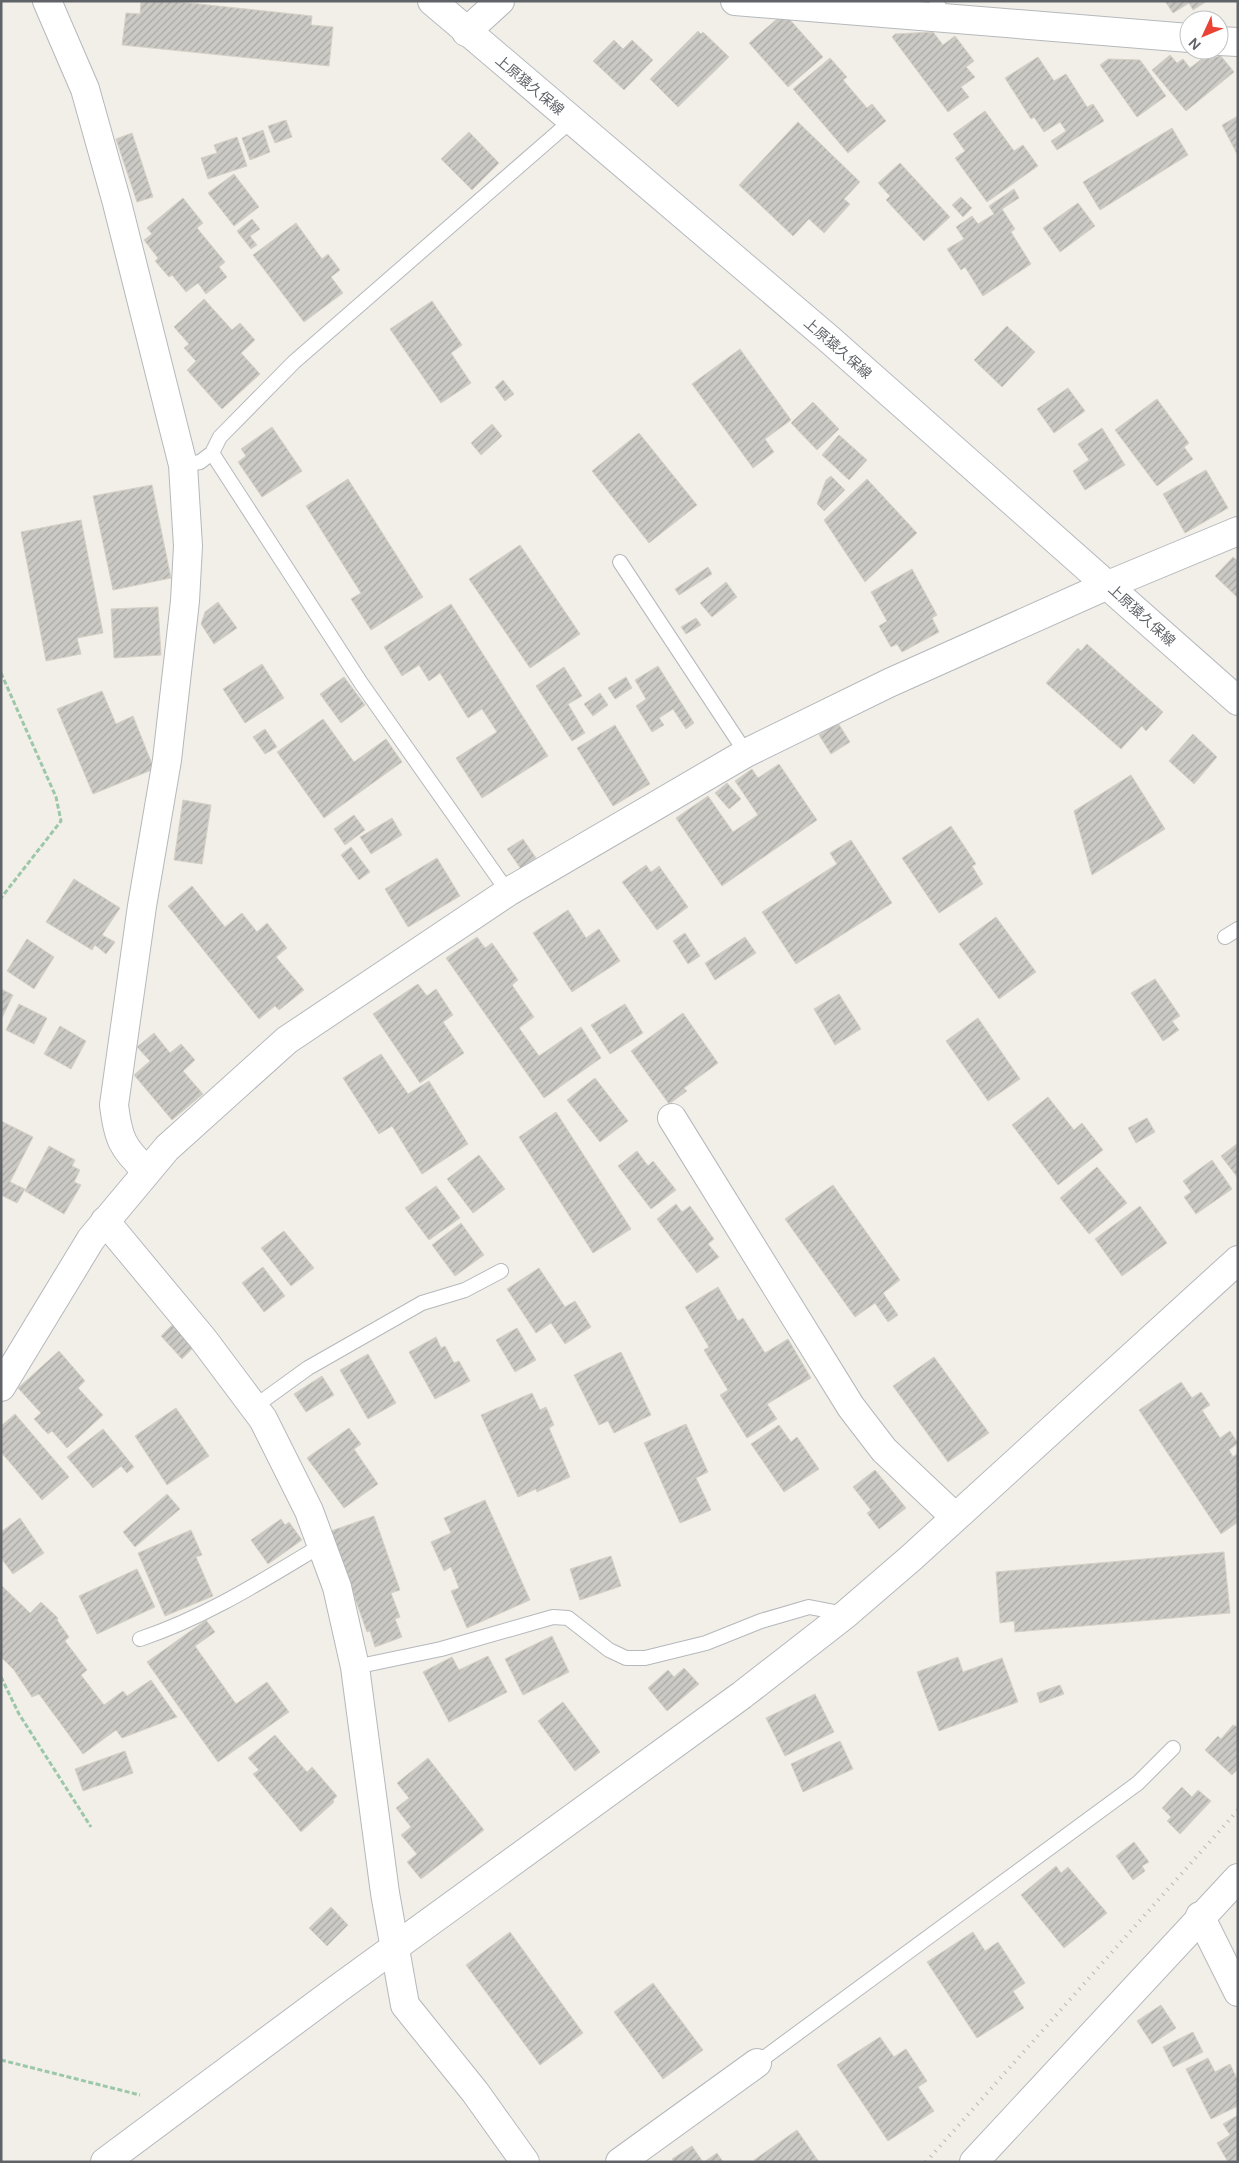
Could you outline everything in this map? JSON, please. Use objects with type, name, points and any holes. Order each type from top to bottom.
[{"type":"street","points":[[47,1],[85,89],[117,203],[183,465],[188,546],[185,601],[167,760],[142,906],[114,1105],[117,1130],[129,1154],[147,1171]]},
{"type":"street","name":"上原猿久保線","points":[[432,1],[836,346],[1238,701]]},
{"type":"street","points":[[466,32],[500,1]]},
{"type":"street","points":[[735,1],[940,9],[1179,37]]},
{"type":"street","points":[[1,1386],[91,1238],[105,1221],[167,1148],[287,1040],[508,892],[746,753],[889,683],[1108,585],[1238,532]]},
{"type":"street","points":[[672,1118],[851,1407],[884,1450],[955,1517]]},
{"type":"street","points":[[105,1221],[203,1339],[263,1419],[309,1511],[337,1587],[355,1667],[385,1893],[405,2005],[475,2092],[525,2162]]},
{"type":"street","points":[[105,2162],[742,1695],[846,1614],[1238,1260]]},
{"type":"street","points":[[974,2162],[1200,1916],[1238,1878]]},
{"type":"street","points":[[1200,1916],[1238,1992]]},
{"type":"street","points":[[620,2162],[757,2063]]},
{"type":"lane","points":[[183,465],[200,462],[212,453],[220,437],[294,362],[572,120]]},
{"type":"lane","points":[[212,453],[361,682],[508,892]]},
{"type":"lane","points":[[620,562],[746,753]]},
{"type":"lane","points":[[1226,937],[1238,929]]},
{"type":"lane","points":[[254,1407],[308,1368],[422,1303],[465,1290],[501,1271]]},
{"type":"lane","points":[[140,1639],[176,1627],[235,1598],[322,1545]]},
{"type":"lane","points":[[355,1667],[441,1649],[553,1618],[568,1618],[609,1650],[626,1658],[645,1658],[706,1643],[761,1621],[809,1607],[846,1614]]},
{"type":"lane","points":[[757,2063],[1138,1783],[1173,1748]]},
{"type":"path","points":[[1,672],[56,797],[61,821],[1,898]]},
{"type":"path","points":[[1,1677],[19,1714],[91,1827]]},
{"type":"path","points":[[1,2060],[182,2105]]},
{"type":"building","points":[[141,1],[171,1],[312,16],[311,25],[333,27],[329,66],[122,45],[126,13],[140,14]]},
{"type":"building","points":[[1165,1],[1207,1],[1193,10],[1189,3],[1173,13]]},
{"type":"building","points":[[784,13],[823,57],[788,87],[749,43]]},
{"type":"building","points":[[698,31],[701,34],[703,32],[729,57],[678,107],[650,79]]},
{"type":"building","points":[[933,32],[943,45],[955,36],[974,61],[966,67],[975,77],[961,87],[969,97],[948,112],[892,37],[895,34]]},
{"type":"building","points":[[614,40],[623,49],[632,40],[653,60],[624,90],[593,61]]},
{"type":"building","points":[[1170,55],[1177,63],[1184,60],[1190,68],[1200,60],[1224,60],[1234,72],[1186,111],[1152,70]]},
{"type":"building","points":[[1038,57],[1054,81],[1066,74],[1087,107],[1093,104],[1104,121],[1057,150],[1051,141],[1066,131],[1060,122],[1044,132],[1034,117],[1031,119],[1005,78]]},
{"type":"building","points":[[830,58],[847,77],[843,80],[867,108],[872,104],[886,121],[848,153],[793,89]]},
{"type":"building","points":[[1108,59],[1140,60],[1166,96],[1137,117],[1100,65]]},
{"type":"building","points":[[985,111],[1014,151],[1023,145],[1038,166],[987,202],[955,158],[965,151],[953,134]]},
{"type":"building","points":[[1238,116],[1238,156],[1222,125]]},
{"type":"building","points":[[286,120],[292,137],[275,143],[268,126]]},
{"type":"building","points":[[798,122],[860,182],[844,199],[850,204],[824,233],[809,219],[793,236],[739,185]]},
{"type":"building","points":[[1172,128],[1188,155],[1100,210],[1083,182]]},
{"type":"building","points":[[263,130],[270,152],[250,160],[242,138]]},
{"type":"building","points":[[469,132],[499,163],[472,190],[441,159]]},
{"type":"building","points":[[132,133],[153,197],[137,202],[116,139]]},
{"type":"building","points":[[237,137],[247,166],[208,179],[201,158],[217,153],[214,145]]},
{"type":"building","points":[[900,163],[950,217],[924,241],[886,200],[890,196],[878,183]]},
{"type":"building","points":[[234,174],[259,207],[234,226],[208,193]]},
{"type":"building","points":[[1014,189],[1019,198],[1002,209],[1015,229],[1011,232],[1031,264],[983,296],[965,267],[961,270],[947,249],[964,239],[956,227],[972,216],[978,224],[994,214],[989,206]]},
{"type":"building","points":[[961,197],[972,208],[963,217],[952,205]]},
{"type":"building","points":[[183,198],[203,223],[197,228],[225,262],[219,267],[227,277],[206,294],[198,283],[186,292],[172,275],[169,277],[155,261],[158,258],[144,240],[152,234],[147,228]]},
{"type":"building","points":[[1078,203],[1095,226],[1060,252],[1043,228]]},
{"type":"building","points":[[252,219],[260,229],[250,236],[257,245],[251,249],[237,231]]},
{"type":"building","points":[[296,223],[322,259],[328,254],[340,270],[331,277],[343,293],[304,322],[253,255]]},
{"type":"building","points":[[204,299],[232,330],[240,323],[255,340],[241,353],[260,374],[222,409],[187,370],[196,361],[184,348],[189,344],[174,327]]},
{"type":"building","points":[[432,301],[462,345],[451,353],[471,383],[441,403],[390,329]]},
{"type":"building","points":[[1007,326],[1035,352],[1002,387],[974,360]]},
{"type":"building","points":[[740,349],[791,420],[765,439],[774,452],[753,468],[692,384]]},
{"type":"building","points":[[503,380],[514,394],[505,401],[495,387]]},
{"type":"building","points":[[1068,388],[1085,411],[1054,433],[1037,409]]},
{"type":"building","points":[[1157,399],[1189,443],[1184,447],[1193,459],[1157,486],[1115,430]]},
{"type":"building","points":[[813,402],[839,429],[817,450],[791,423]]},
{"type":"building","points":[[492,424],[502,436],[481,455],[471,443]]},
{"type":"building","points":[[272,427],[302,471],[262,497],[238,462],[246,456],[241,449]]},
{"type":"building","points":[[1102,428],[1125,465],[1085,490],[1073,471],[1089,460],[1078,444]]},
{"type":"building","points":[[639,433],[697,505],[649,543],[592,471]]},
{"type":"building","points":[[839,435],[867,460],[849,480],[822,455]]},
{"type":"building","points":[[1206,470],[1228,508],[1185,533],[1163,494]]},
{"type":"building","points":[[831,476],[845,490],[824,511],[817,504],[826,480]]},
{"type":"building","points":[[348,479],[423,597],[371,630],[351,599],[361,593],[306,506]]},
{"type":"building","points":[[867,479],[917,533],[865,582],[824,520]]},
{"type":"building","points":[[152,485],[171,578],[113,590],[93,496]]},
{"type":"building","points":[[81,520],[103,633],[77,638],[81,654],[46,661],[21,532]]},
{"type":"building","points":[[520,545],[580,634],[530,668],[469,579]]},
{"type":"building","points":[[1233,557],[1238,561],[1238,598],[1215,576]]},
{"type":"building","points":[[708,567],[712,574],[679,595],[675,589]]},
{"type":"building","points":[[912,569],[937,615],[932,618],[939,632],[902,652],[897,644],[891,647],[879,626],[887,621],[871,592]]},
{"type":"building","points":[[726,582],[737,597],[712,617],[700,603]]},
{"type":"building","points":[[218,602],[237,628],[214,644],[201,624],[205,612]]},
{"type":"building","points":[[451,604],[548,756],[482,798],[456,758],[497,732],[482,709],[468,718],[440,673],[429,681],[419,665],[402,676],[384,647]]},
{"type":"building","points":[[158,607],[161,655],[114,658],[111,609]]},
{"type":"building","points":[[696,618],[701,625],[686,634],[681,627]]},
{"type":"building","points":[[1087,644],[1163,712],[1146,731],[1142,726],[1121,749],[1046,683],[1078,648],[1081,651]]},
{"type":"building","points":[[262,664],[284,698],[245,723],[223,689]]},
{"type":"building","points":[[658,666],[694,723],[686,729],[673,709],[659,718],[664,725],[652,732],[636,706],[646,699],[635,680]]},
{"type":"building","points":[[564,667],[582,696],[568,704],[585,733],[572,741],[536,686]]},
{"type":"building","points":[[344,677],[365,705],[341,723],[320,694]]},
{"type":"building","points":[[626,677],[632,688],[615,699],[608,688]]},
{"type":"building","points":[[102,691],[116,724],[133,716],[154,769],[93,794],[57,709]]},
{"type":"building","points":[[600,693],[608,705],[593,716],[584,704]]},
{"type":"building","points":[[323,719],[354,762],[386,739],[402,762],[324,818],[277,752]]},
{"type":"building","points":[[838,723],[850,742],[831,754],[819,735]]},
{"type":"building","points":[[615,725],[650,784],[613,806],[577,748]]},
{"type":"building","points":[[265,729],[277,747],[265,754],[253,737]]},
{"type":"building","points":[[1193,734],[1217,757],[1194,784],[1169,761]]},
{"type":"building","points":[[779,764],[817,820],[722,886],[676,818],[708,796],[733,832],[758,815],[735,781],[752,769],[758,778]]},
{"type":"building","points":[[1131,775],[1165,829],[1092,875],[1074,811]]},
{"type":"building","points":[[727,783],[741,799],[729,809],[715,793]]},
{"type":"building","points":[[183,800],[211,805],[202,864],[174,860]]},
{"type":"building","points":[[354,815],[365,830],[345,845],[334,829]]},
{"type":"building","points":[[392,818],[402,835],[371,854],[360,837]]},
{"type":"building","points":[[951,826],[976,864],[972,866],[983,884],[939,913],[902,858]]},
{"type":"building","points":[[523,839],[536,858],[521,869],[507,849]]},
{"type":"building","points":[[851,840],[892,903],[796,964],[762,912],[837,864],[830,853]]},
{"type":"building","points":[[351,847],[370,872],[359,880],[341,855]]},
{"type":"building","points":[[437,858],[460,896],[408,927],[385,889]]},
{"type":"building","points":[[646,865],[651,872],[659,866],[688,907],[657,930],[622,882]]},
{"type":"building","points":[[74,879],[120,908],[102,935],[115,942],[106,954],[95,945],[92,950],[46,922]]},
{"type":"building","points":[[192,886],[225,927],[242,913],[257,932],[267,923],[287,948],[276,957],[304,990],[279,1010],[275,1006],[259,1019],[168,906]]},
{"type":"building","points":[[568,910],[586,938],[599,929],[620,961],[572,992],[533,933]]},
{"type":"building","points":[[996,917],[1036,972],[999,999],[959,944]]},
{"type":"building","points":[[685,933],[700,956],[688,964],[673,941]]},
{"type":"building","points":[[477,937],[485,948],[492,943],[518,980],[512,985],[534,1017],[519,1028],[539,1056],[581,1027],[601,1058],[544,1098],[446,958]]},
{"type":"building","points":[[745,937],[756,953],[715,980],[705,963]]},
{"type":"building","points":[[27,939],[54,957],[34,989],[7,971]]},
{"type":"building","points":[[1155,979],[1180,1016],[1172,1021],[1179,1030],[1163,1041],[1131,993]]},
{"type":"building","points":[[418,984],[427,996],[436,989],[453,1015],[443,1022],[464,1053],[420,1083],[373,1014]]},
{"type":"building","points":[[1,989],[13,995],[1,1020]]},
{"type":"building","points":[[839,994],[861,1029],[835,1045],[814,1009]]},
{"type":"building","points":[[19,1004],[47,1018],[34,1044],[6,1030]]},
{"type":"building","points":[[625,1004],[643,1033],[610,1054],[591,1025]]},
{"type":"building","points":[[683,1013],[718,1063],[684,1088],[687,1091],[669,1104],[631,1051]]},
{"type":"building","points":[[978,1018],[1020,1079],[988,1101],[946,1041]]},
{"type":"building","points":[[60,1026],[86,1041],[71,1069],[44,1054]]},
{"type":"building","points":[[154,1033],[170,1053],[181,1044],[195,1060],[183,1071],[203,1094],[172,1120],[134,1075],[150,1061],[137,1047]]},
{"type":"building","points":[[381,1054],[408,1094],[429,1081],[468,1144],[422,1174],[392,1126],[379,1134],[343,1078]]},
{"type":"building","points":[[595,1078],[628,1121],[600,1142],[567,1100]]},
{"type":"building","points":[[1048,1097],[1074,1130],[1082,1123],[1103,1150],[1058,1185],[1012,1125]]},
{"type":"building","points":[[556,1112],[631,1229],[593,1253],[519,1137]]},
{"type":"building","points":[[1147,1118],[1155,1132],[1136,1143],[1128,1128]]},
{"type":"building","points":[[1,1121],[33,1137],[10,1182],[25,1189],[17,1203],[1,1195]]},
{"type":"building","points":[[1238,1143],[1238,1178],[1221,1156]]},
{"type":"building","points":[[49,1146],[75,1160],[72,1166],[80,1170],[74,1182],[81,1185],[64,1214],[25,1191]]},
{"type":"building","points":[[637,1151],[648,1166],[653,1161],[676,1190],[651,1209],[618,1166]]},
{"type":"building","points":[[479,1155],[505,1189],[473,1213],[447,1179]]},
{"type":"building","points":[[1212,1160],[1232,1189],[1196,1214],[1184,1197],[1191,1192],[1183,1181]]},
{"type":"building","points":[[1097,1167],[1127,1203],[1089,1234],[1060,1198]]},
{"type":"building","points":[[833,1185],[900,1280],[883,1293],[898,1315],[888,1322],[875,1303],[855,1317],[785,1219]]},
{"type":"building","points":[[436,1186],[460,1218],[429,1240],[405,1208]]},
{"type":"building","points":[[676,1204],[682,1212],[690,1206],[714,1239],[708,1244],[719,1257],[697,1273],[657,1219]]},
{"type":"building","points":[[1140,1206],[1167,1243],[1122,1276],[1095,1239]]},
{"type":"building","points":[[461,1223],[484,1255],[455,1276],[432,1245]]},
{"type":"building","points":[[284,1231],[314,1268],[291,1286],[261,1248]]},
{"type":"building","points":[[263,1267],[285,1296],[264,1312],[242,1283]]},
{"type":"building","points":[[539,1268],[565,1307],[575,1301],[591,1327],[565,1344],[551,1323],[536,1333],[507,1289]]},
{"type":"building","points":[[718,1287],[738,1321],[743,1318],[765,1353],[788,1339],[811,1378],[767,1404],[777,1419],[747,1438],[720,1395],[728,1390],[704,1350],[709,1347],[685,1307]]},
{"type":"building","points":[[172,1325],[194,1347],[182,1359],[161,1336]]},
{"type":"building","points":[[517,1328],[536,1360],[515,1372],[496,1340]]},
{"type":"building","points":[[436,1337],[441,1348],[445,1346],[454,1363],[459,1361],[470,1381],[435,1399],[409,1352]]},
{"type":"building","points":[[59,1351],[85,1381],[78,1388],[103,1415],[67,1448],[52,1431],[48,1434],[34,1419],[41,1413],[18,1388]]},
{"type":"building","points":[[621,1352],[651,1415],[614,1433],[608,1421],[599,1425],[574,1375]]},
{"type":"building","points":[[368,1354],[396,1403],[368,1419],[340,1370]]},
{"type":"building","points":[[934,1357],[989,1433],[948,1462],[893,1386]]},
{"type":"building","points":[[322,1376],[334,1395],[306,1412],[294,1394]]},
{"type":"building","points":[[1181,1382],[1192,1398],[1201,1392],[1210,1405],[1202,1410],[1220,1438],[1230,1431],[1238,1443],[1229,1450],[1233,1457],[1238,1453],[1238,1522],[1221,1534],[1139,1410]]},
{"type":"building","points":[[532,1393],[540,1410],[546,1407],[554,1425],[549,1428],[570,1477],[537,1492],[536,1489],[518,1497],[481,1415]]},
{"type":"building","points":[[176,1408],[209,1456],[167,1485],[135,1436]]},
{"type":"building","points":[[15,1414],[69,1477],[42,1500],[1,1452],[1,1426]]},
{"type":"building","points":[[686,1424],[708,1472],[696,1478],[711,1510],[680,1523],[644,1443]]},
{"type":"building","points":[[779,1425],[791,1442],[797,1437],[819,1469],[784,1492],[751,1444]]},
{"type":"building","points":[[349,1428],[361,1444],[354,1449],[378,1484],[344,1508],[307,1458]]},
{"type":"building","points":[[103,1429],[134,1467],[127,1473],[121,1466],[93,1488],[67,1457]]},
{"type":"building","points":[[875,1470],[906,1508],[879,1529],[867,1513],[871,1510],[853,1487]]},
{"type":"building","points":[[167,1494],[180,1509],[135,1547],[123,1532]]},
{"type":"building","points":[[485,1500],[530,1600],[467,1628],[451,1591],[459,1588],[451,1567],[444,1571],[431,1542],[451,1533],[444,1518]]},
{"type":"building","points":[[374,1516],[400,1590],[391,1593],[400,1617],[395,1619],[402,1637],[375,1647],[370,1631],[367,1632],[331,1531]]},
{"type":"building","points":[[20,1518],[44,1553],[13,1574],[1,1558],[1,1532]]},
{"type":"building","points":[[281,1519],[285,1525],[289,1522],[302,1540],[268,1564],[251,1540]]},
{"type":"building","points":[[191,1530],[202,1555],[196,1557],[213,1596],[165,1616],[138,1553]]},
{"type":"building","points":[[1224,1552],[1230,1613],[1015,1632],[1014,1621],[1000,1623],[996,1572]]},
{"type":"building","points":[[611,1556],[621,1586],[580,1600],[570,1569]]},
{"type":"building","points":[[137,1569],[155,1607],[97,1634],[79,1596]]},
{"type":"building","points":[[1,1585],[30,1613],[41,1602],[58,1618],[57,1620],[69,1637],[65,1641],[87,1670],[81,1675],[104,1705],[123,1691],[127,1696],[151,1680],[177,1717],[122,1738],[116,1730],[83,1754],[39,1694],[32,1697],[14,1670],[1,1657]]},
{"type":"building","points":[[206,1620],[215,1632],[195,1646],[236,1704],[267,1682],[289,1712],[218,1762],[147,1662]]},
{"type":"building","points":[[552,1636],[569,1672],[523,1695],[505,1659]]},
{"type":"building","points":[[488,1656],[507,1692],[449,1722],[423,1672],[452,1657],[459,1670]]},
{"type":"building","points":[[958,1657],[963,1672],[1002,1658],[1018,1702],[939,1731],[917,1672]]},
{"type":"building","points":[[684,1668],[699,1684],[667,1711],[648,1688],[668,1670],[674,1677]]},
{"type":"building","points":[[1060,1685],[1064,1694],[1040,1703],[1037,1693]]},
{"type":"building","points":[[815,1694],[834,1732],[785,1756],[766,1718]]},
{"type":"building","points":[[563,1702],[600,1752],[575,1771],[538,1721]]},
{"type":"building","points":[[1233,1725],[1238,1727],[1238,1769],[1232,1775],[1205,1750],[1218,1736],[1221,1739]]},
{"type":"building","points":[[275,1735],[307,1772],[312,1767],[337,1796],[333,1800],[334,1802],[301,1832],[253,1774],[259,1770],[248,1758]]},
{"type":"building","points":[[840,1741],[853,1769],[803,1792],[791,1764]]},
{"type":"building","points":[[125,1751],[133,1773],[83,1791],[75,1769]]},
{"type":"building","points":[[428,1758],[484,1830],[421,1879],[407,1862],[417,1854],[401,1835],[411,1827],[396,1808],[409,1798],[397,1783]]},
{"type":"building","points":[[1182,1787],[1192,1797],[1198,1790],[1211,1801],[1180,1834],[1167,1821],[1171,1817],[1162,1808]]},
{"type":"building","points":[[1134,1842],[1149,1862],[1142,1866],[1145,1871],[1133,1880],[1116,1856]]},
{"type":"building","points":[[1056,1866],[1061,1873],[1068,1867],[1107,1913],[1064,1948],[1021,1895]]},
{"type":"building","points":[[331,1907],[348,1925],[327,1946],[309,1928]]},
{"type":"building","points":[[510,1932],[583,2033],[540,2065],[466,1965]]},
{"type":"building","points":[[973,1932],[985,1951],[998,1942],[1025,1983],[1013,1991],[1024,2008],[977,2038],[927,1962]]},
{"type":"building","points":[[653,1983],[703,2050],[663,2079],[614,2012]]},
{"type":"building","points":[[1161,2005],[1176,2028],[1152,2044],[1137,2021]]},
{"type":"building","points":[[1193,2032],[1203,2052],[1173,2067],[1163,2047]]},
{"type":"building","points":[[880,2037],[894,2057],[906,2049],[927,2081],[918,2087],[934,2111],[888,2141],[837,2065]]},
{"type":"building","points":[[1208,2058],[1215,2072],[1230,2064],[1238,2081],[1238,2106],[1211,2119],[1186,2069]]},
{"type":"building","points":[[1238,2115],[1238,2161],[1228,2162],[1217,2143],[1230,2135],[1223,2124]]},
{"type":"building","points":[[797,2130],[819,2162],[755,2162],[754,2160]]},
{"type":"building","points":[[692,2146],[703,2162],[674,2162],[672,2159]]},
{"type":"building","points":[[717,2153],[723,2162],[704,2162]]},
{"type":"railway","points":[[926,2162],[1238,1810]]}]
